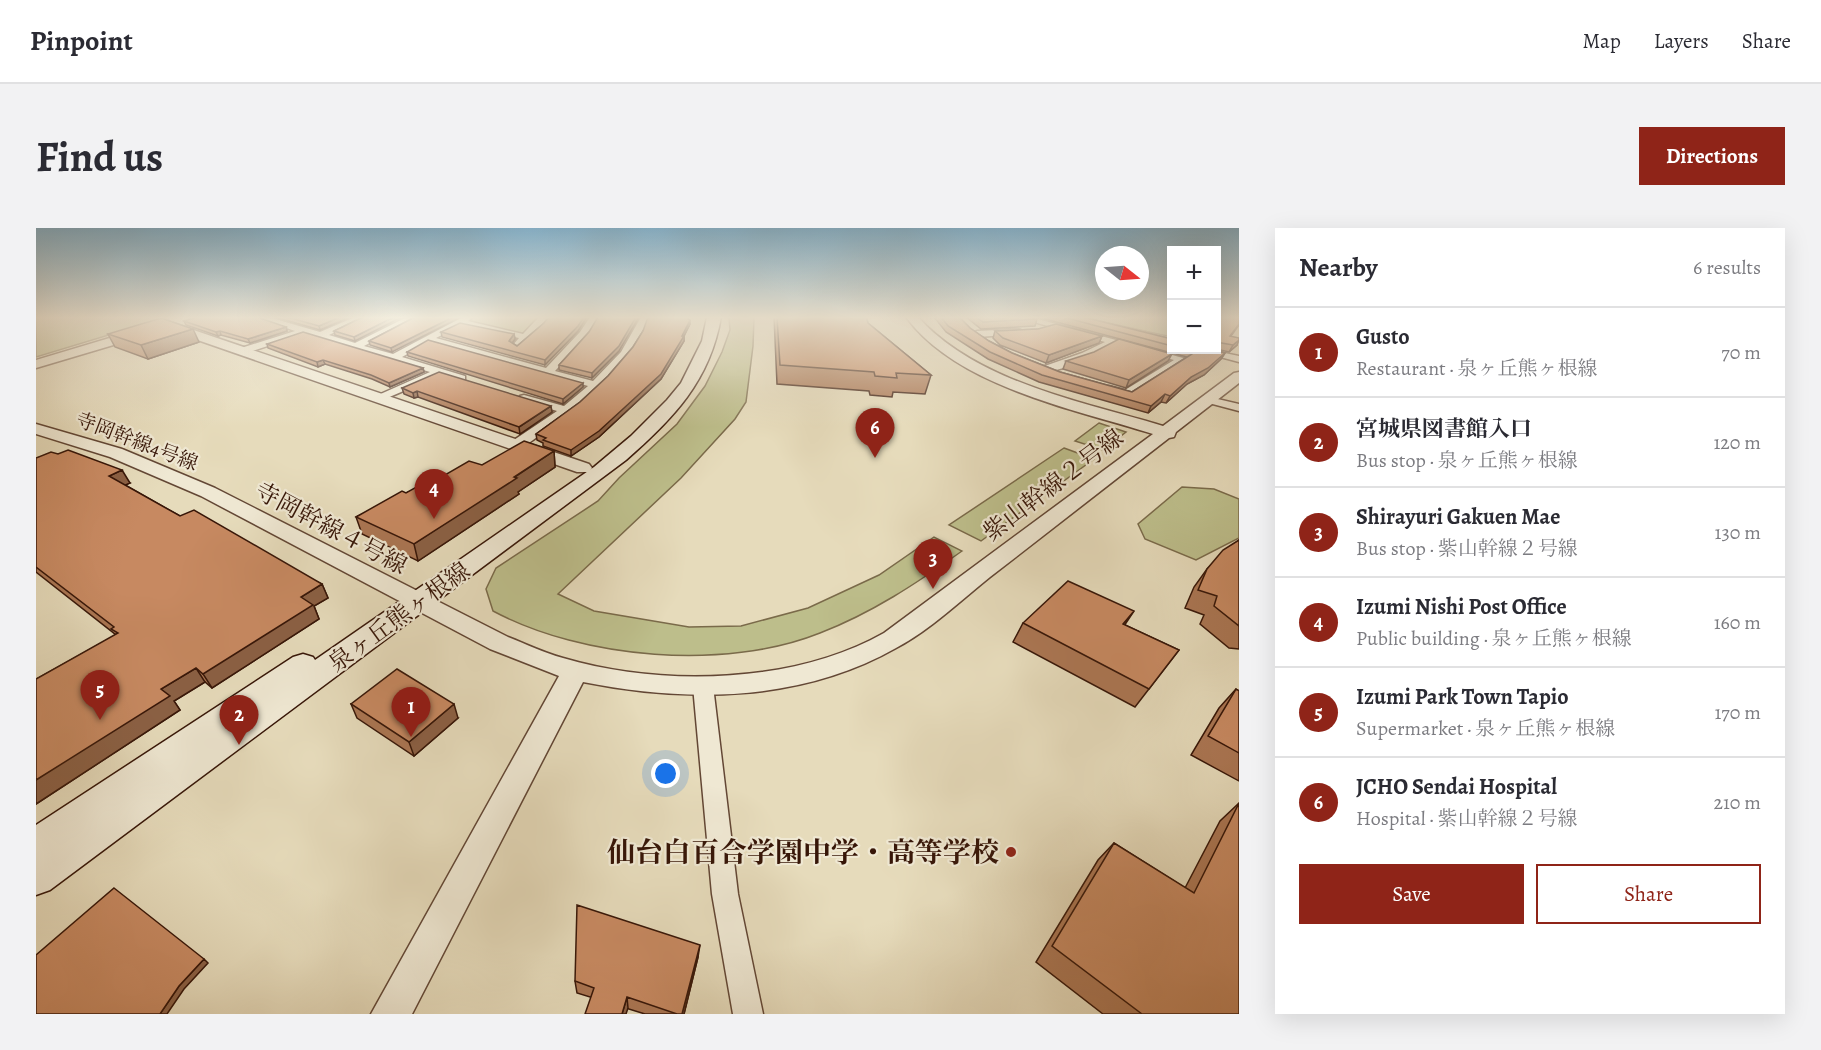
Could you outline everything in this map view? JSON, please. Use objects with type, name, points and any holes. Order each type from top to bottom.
[{"type":"main road","name":"泉ヶ丘熊ヶ根線","points":[[36,877],[583,468],[643,418],[660,400],[690,354]]},
{"type":"main road","name":"泉ヶ丘熊ヶ根線","points":[[36,846],[601,471],[649,429],[692,379],[705,354]]},
{"type":"street","points":[[36,364],[71,354]]},
{"type":"street","points":[[251,354],[583,468]]},
{"type":"street","points":[[380,354],[470,381]]},
{"type":"street","points":[[393,358],[401,354]]},
{"type":"street","points":[[483,354],[595,385]]},
{"type":"street","points":[[503,359],[509,354]]},
{"type":"street","points":[[549,371],[565,354]]},
{"type":"street","points":[[516,445],[566,410],[595,385],[624,354]]},
{"type":"street","points":[[952,354],[994,376],[1168,432]]},
{"type":"street","points":[[1066,375],[1041,367],[1089,354]]},
{"type":"street","points":[[1096,385],[1127,394],[1182,359],[1162,354]]},
{"type":"street","points":[[1217,354],[1239,359]]},
{"type":"street","points":[[380,398],[439,372]]},
{"type":"street","name":"紫山幹線２号線","points":[[412,598],[499,644],[537,660],[575,671],[657,684],[703,686],[791,676],[843,663],[882,646],[929,613],[1239,376]]},
{"type":"street","points":[[513,394],[566,410]]},
{"type":"street","points":[[1209,400],[1239,408]]},
{"type":"street","name":"寺岡幹線4号線","points":[[36,429],[116,453],[220,498]]},
{"type":"street","name":"寺岡幹線４号線","points":[[220,498],[412,598]]},
{"type":"street","points":[[391,1014],[575,671]]},
{"type":"street","points":[[703,686],[725,894],[748,1014]]},
{"type":"green space","points":[[721,354],[752,354],[746,402],[735,419],[681,478],[558,594],[594,611],[689,627],[741,626],[808,608],[879,575],[934,537],[962,551],[894,596],[839,625],[782,645],[741,652],[699,655],[655,654],[611,649],[569,640],[529,627],[493,611],[486,589],[496,568],[598,501],[619,478],[677,424],[705,386]]},
{"type":"green space","points":[[1099,423],[1126,432],[1103,450],[1075,441]]},
{"type":"green space","points":[[1064,448],[1094,459],[981,541],[949,525]]},
{"type":"green space","points":[[1182,487],[1214,489],[1239,499],[1239,538],[1196,560],[1145,539],[1138,524]]},
{"type":"building","points":[[294,354],[375,354],[423,368],[389,383],[323,360],[317,362]]},
{"type":"building","points":[[413,354],[477,354],[583,383],[563,399]]},
{"type":"building","points":[[522,354],[551,354],[545,360]]},
{"type":"building","points":[[569,354],[611,354],[592,373],[559,365]]},
{"type":"building","points":[[627,354],[673,354],[661,374],[599,431],[571,450],[543,440],[546,438],[536,434],[580,402],[608,376]]},
{"type":"building","points":[[779,354],[905,354],[931,375],[896,373],[897,378],[875,376],[874,372],[780,365]]},
{"type":"building","points":[[994,354],[1014,354],[1060,372],[1132,392],[1192,354],[1224,354],[1208,368],[1191,377],[1170,396],[1165,394],[1151,406],[1042,375]]},
{"type":"building","points":[[1089,354],[1172,354],[1129,380],[1066,361]]},
{"type":"building","points":[[439,372],[551,406],[519,427],[417,391],[413,393],[402,388]]},
{"type":"building","points":[[524,441],[554,451],[514,477],[517,478],[414,544],[356,517],[402,491],[406,493],[429,480],[433,482],[469,461],[482,465]]},
{"type":"building","points":[[68,450],[122,470],[109,476],[180,516],[194,510],[322,584],[301,597],[313,605],[203,674],[196,668],[161,689],[170,696],[36,780],[36,679],[118,633],[111,629],[114,627],[36,567],[36,458],[51,452],[58,454]]},
{"type":"building","points":[[1239,540],[1239,626],[1214,606],[1217,596],[1198,590],[1207,569],[1223,550]]},
{"type":"building","points":[[1068,581],[1134,611],[1123,624],[1179,650],[1149,689],[1023,623]]},
{"type":"building","points":[[397,669],[454,704],[409,742],[351,704]]},
{"type":"building","points":[[1236,689],[1239,691],[1239,753],[1208,736]]},
{"type":"building","points":[[1239,803],[1239,1014],[1142,1014],[1052,946],[1114,843],[1194,893]]},
{"type":"building","points":[[114,888],[204,959],[179,986],[160,1014],[36,1014],[36,955]]},
{"type":"building","points":[[577,905],[700,945],[682,1014],[627,997],[622,1014],[585,1014],[594,988],[575,981]]},
{"type":"place","name":"JCHO Sendai Hospital","points":[[875,458]]},
{"type":"place","name":"Izumi Nishi Post Office","points":[[434,519]]},
{"type":"place","name":"Shirayuri Gakuen Mae","points":[[933,589]]},
{"type":"place","name":"Izumi Park Town Tapio","points":[[100,720]]},
{"type":"place","name":"Gusto","points":[[411,737]]},
{"type":"place","name":"宮城県図書館入口","points":[[239,745]]},
{"type":"place","name":"仙台白百合学園中学・高等学校","points":[[1011,852]]}]
